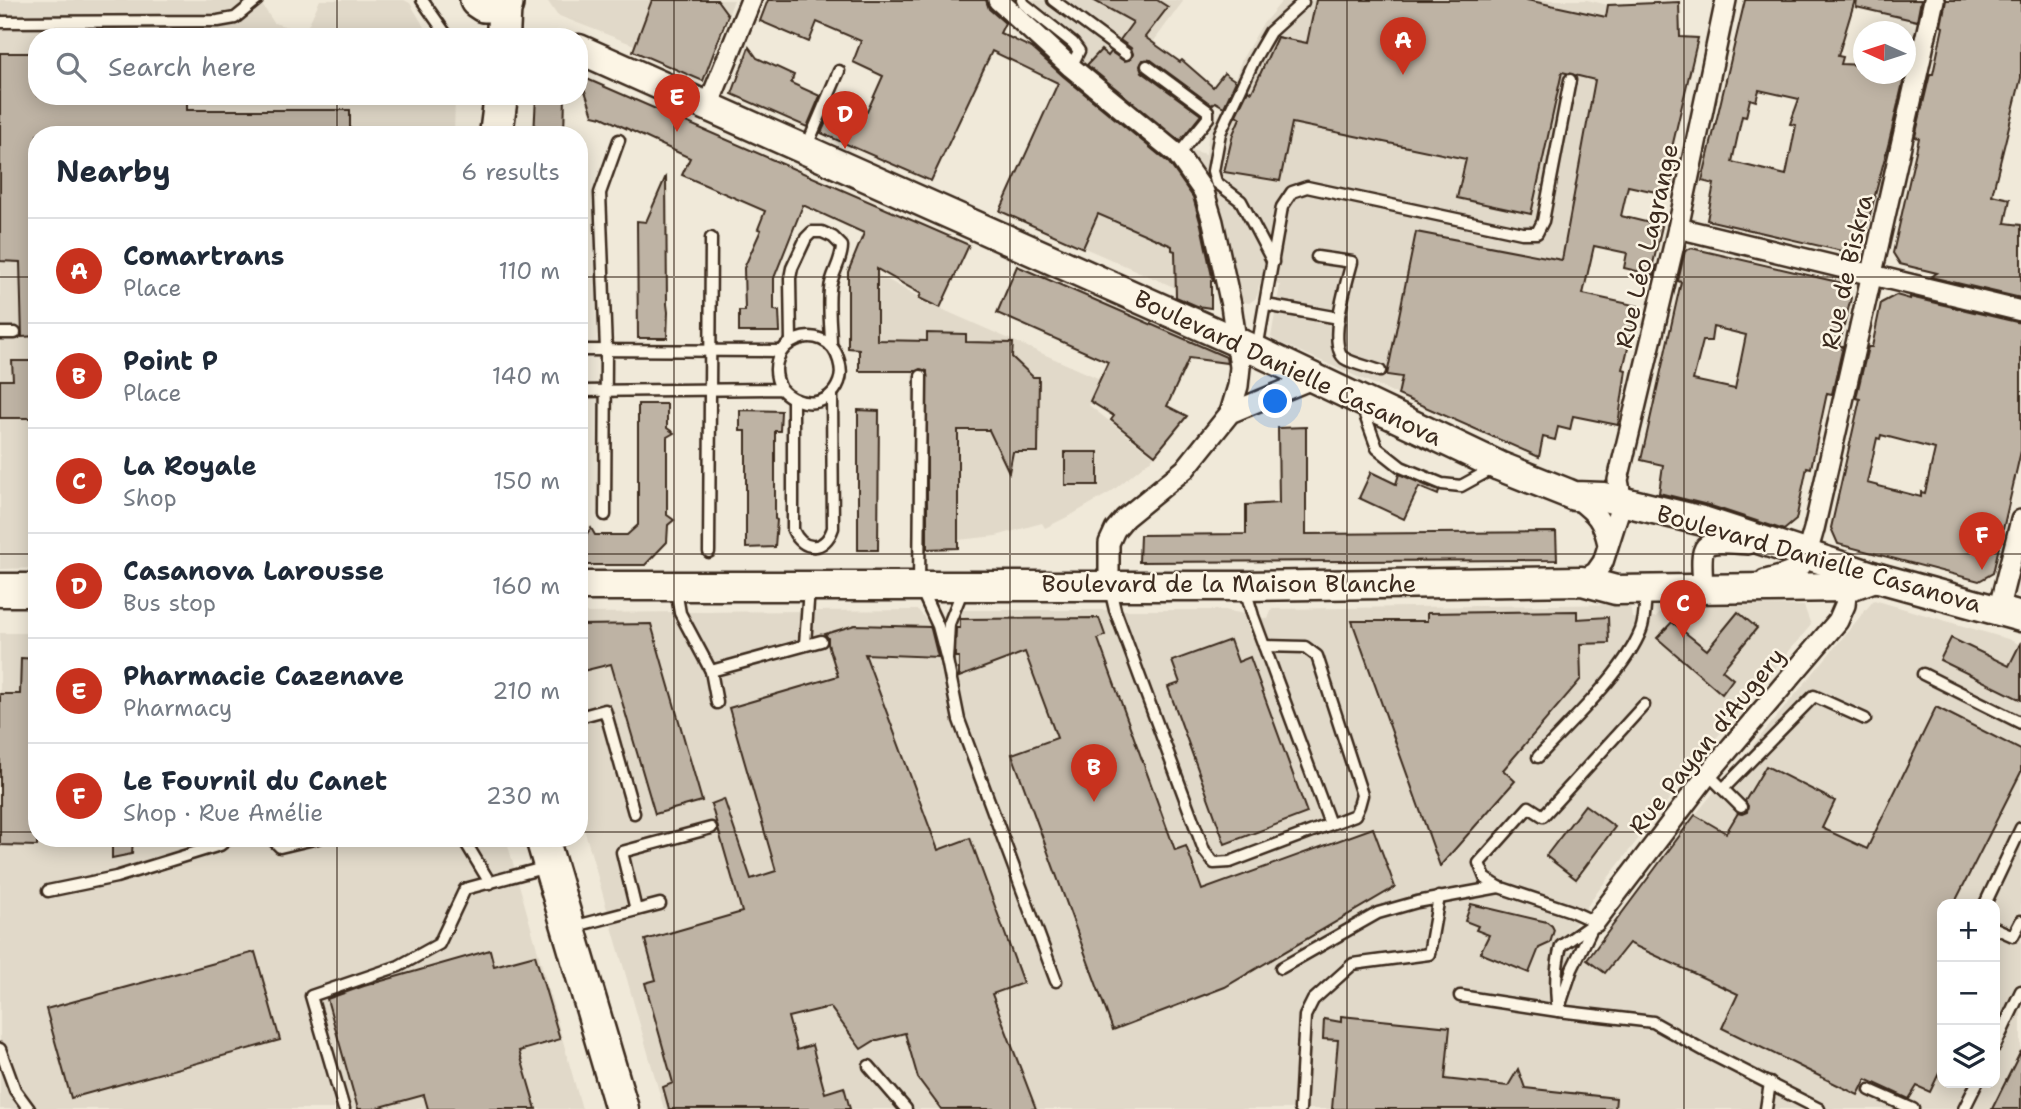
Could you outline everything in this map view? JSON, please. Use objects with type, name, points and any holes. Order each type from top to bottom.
[{"type":"main road","points":[[486,105],[487,126]]},
{"type":"main road","points":[[497,126],[500,105]]},
{"type":"main road","points":[[0,590],[28,590]]},
{"type":"main road","points":[[546,852],[622,1109]]},
{"type":"street","points":[[708,106],[751,0]]},
{"type":"street","points":[[998,0],[1071,67],[1178,155],[1205,192],[1247,347],[1230,413],[1185,470],[1125,518],[1115,530],[1109,543],[1109,585]]},
{"type":"street","name":"Rue Léo Lagrange","points":[[1622,502],[1618,480],[1678,228],[1726,0]]},
{"type":"street","name":"Rue de Biskra","points":[[1794,551],[1814,529],[1934,0]]},
{"type":"street","name":"Boulevard Danielle Casanova","points":[[588,53],[1247,347],[1499,466],[1574,496],[1604,497],[1703,521],[1875,577],[2009,614]]},
{"type":"street","points":[[1678,228],[2021,311]]},
{"type":"street","points":[[1230,413],[1312,379]]},
{"type":"street","points":[[1574,496],[1592,511],[1604,526],[1608,544]]},
{"type":"street","points":[[1582,582],[1596,572],[1603,562],[1622,502]]},
{"type":"street","points":[[2009,614],[2021,520]]},
{"type":"street","points":[[1703,588],[1702,551],[1706,545],[1713,542],[1794,551],[1802,566],[1795,572],[1732,587]]},
{"type":"street","name":"Boulevard de la Maison Blanche","points":[[588,586],[1244,586],[1582,582],[1616,590],[1847,587],[1875,577]]},
{"type":"street","name":"Rue Payan d'Augery","points":[[1595,922],[1708,774],[1838,621],[1845,605],[1847,587]]},
{"type":"lane","points":[[0,22],[218,21],[235,18],[257,0]]},
{"type":"lane","points":[[422,0],[442,28]]},
{"type":"lane","points":[[1022,0],[1079,51],[1071,67]]},
{"type":"lane","points":[[1053,0],[1126,54]]},
{"type":"lane","points":[[1273,262],[1241,201],[1216,182],[1213,171],[1220,133],[1255,58],[1270,32],[1303,2]]},
{"type":"lane","points":[[1147,66],[1208,111],[1208,118],[1178,155]]},
{"type":"lane","points":[[805,149],[839,71]]},
{"type":"lane","points":[[1247,347],[1266,305],[1282,207],[1292,192],[1307,187],[1521,233],[1537,233],[1543,221],[1570,80]]},
{"type":"lane","points":[[605,514],[606,350],[600,193],[619,140]]},
{"type":"lane","points":[[791,342],[792,268],[806,238],[813,232],[822,232],[833,237],[842,246],[842,256],[830,289],[831,346]]},
{"type":"lane","points":[[709,552],[711,238]]},
{"type":"lane","points":[[1317,257],[1352,262],[1339,318],[1337,342],[1345,358],[1380,371]]},
{"type":"lane","points":[[1266,305],[1339,318]]},
{"type":"lane","points":[[0,332],[15,333]]},
{"type":"lane","points":[[812,337],[831,346],[839,357],[841,370],[839,383],[832,394],[813,403],[793,400],[781,389],[777,380],[776,360],[781,351],[801,338],[812,337]]},
{"type":"lane","points":[[588,350],[781,351]]},
{"type":"lane","points":[[920,376],[919,585],[938,625],[958,720],[1056,981]]},
{"type":"lane","points":[[588,391],[781,389]]},
{"type":"lane","points":[[793,400],[793,530],[797,539],[806,546],[816,546],[830,537],[833,528],[832,394]]},
{"type":"lane","points":[[1360,401],[1377,449],[1401,467],[1442,484],[1461,486],[1499,466]]},
{"type":"lane","points":[[947,660],[949,624],[964,585]]},
{"type":"lane","points":[[1109,585],[1115,610],[1205,850],[1214,863],[1230,862],[1355,814],[1362,795],[1317,656],[1305,647],[1264,646]]},
{"type":"lane","points":[[676,586],[680,613],[711,671],[718,703]]},
{"type":"lane","points":[[805,644],[809,586]]},
{"type":"lane","points":[[1244,586],[1330,824]]},
{"type":"lane","points":[[1538,757],[1613,675],[1634,646],[1642,627],[1646,589]]},
{"type":"lane","points":[[711,671],[821,641]]},
{"type":"lane","points":[[1923,674],[2021,723]]},
{"type":"lane","points":[[1723,789],[1814,696],[1865,719]]},
{"type":"lane","points":[[1595,922],[1571,911],[1499,887],[1485,878],[1479,863],[1529,807],[1543,816],[1644,705]]},
{"type":"lane","points":[[588,715],[605,710],[634,813]]},
{"type":"lane","points":[[1708,774],[1741,807]]},
{"type":"lane","points":[[636,910],[622,852],[711,828]]},
{"type":"lane","points":[[1987,899],[2021,828]]},
{"type":"lane","points":[[48,891],[116,877],[214,847]]},
{"type":"lane","points":[[468,847],[490,883]]},
{"type":"lane","points":[[344,1109],[311,996],[399,967],[439,944],[465,889],[490,883],[546,852]]},
{"type":"lane","points":[[1282,968],[1378,913],[1439,897],[1499,887]]},
{"type":"lane","points":[[1300,1109],[1305,1016],[1313,1000],[1353,964],[1429,954],[1439,897]]},
{"type":"lane","points":[[569,928],[660,904]]},
{"type":"lane","points":[[2000,930],[2017,938],[2021,921]]},
{"type":"lane","points":[[1558,1011],[1572,969],[1595,922]]},
{"type":"lane","points":[[1558,1011],[1556,969],[1562,946],[1595,922]]},
{"type":"lane","points":[[2000,1035],[2021,991]]},
{"type":"lane","points":[[1460,996],[1653,1022],[1819,1109]]},
{"type":"lane","points":[[0,1049],[15,1090],[29,1109]]},
{"type":"lane","points":[[869,1066],[906,1109]]},
{"type":"lane","points":[[1766,1109],[1770,1083]]},
{"type":"lane","points":[[1965,1109],[1975,1088]]},
{"type":"lane","points":[[1870,1090],[1913,1109]]},
{"type":"shaded area","points":[[0,0],[259,0],[274,23],[291,28],[28,28],[28,105],[455,105],[454,126],[28,126],[28,568],[0,569]]},
{"type":"shaded area","points":[[320,0],[404,0],[410,3],[425,28],[307,28]]},
{"type":"shaded area","points":[[547,0],[734,0],[703,81],[633,51],[634,45],[557,15]]},
{"type":"shaded area","points":[[1007,0],[1184,0],[1112,95]]},
{"type":"shaded area","points":[[1283,0],[1587,0],[1608,5],[1562,261],[1522,449],[1276,341],[1271,337],[1280,285],[1259,284],[1258,294],[1249,303],[1237,299],[1215,190],[1185,151],[1187,149],[1206,154],[1209,131],[1235,91],[1234,83],[1241,61],[1262,25]]},
{"type":"shaded area","points":[[1065,69],[1177,165],[1199,204],[1215,264],[1210,264],[1211,308],[1177,303],[1176,288],[1000,211]]},
{"type":"shaded area","points":[[875,273],[939,308],[1100,379],[1089,405],[1154,457],[1111,492],[1045,528],[1042,523],[996,536],[958,540],[958,549],[927,549],[927,540],[912,540],[912,371],[859,371],[859,349],[848,348],[848,277]]},
{"type":"shaded area","points":[[1874,600],[2021,645],[2021,1109],[664,1109],[588,843],[588,613],[918,610],[932,627],[956,622],[961,610],[1225,610],[1268,619],[1272,609],[1630,604],[1632,618],[1656,617],[1666,604],[1804,606],[1811,625],[1713,742],[1595,895],[1559,947],[1587,960],[1695,815]]},
{"type":"shaded area","points":[[0,633],[28,633],[28,847],[509,847],[582,1109],[0,1109]]},
{"type":"building","points":[[652,0],[717,0],[728,15],[703,81],[633,51]]},
{"type":"building","points":[[768,0],[986,0],[989,9],[1005,23],[1000,33],[1032,48],[1169,163],[1193,197],[1213,281],[1211,308],[1197,306],[1176,297],[1175,251],[1172,246],[1098,214],[1083,248],[1000,211],[1058,83],[992,51],[931,181],[821,133],[837,98],[867,112],[883,76],[853,62],[861,41],[817,22],[809,42],[760,21]]},
{"type":"building","points":[[1093,0],[1157,0],[1168,7],[1145,37],[1180,62],[1182,60],[1213,87],[1224,73],[1236,81],[1224,107],[1215,102],[1212,105],[1151,60],[1143,60],[1140,66],[1142,72],[1201,115],[1180,141],[1087,65],[1101,50],[1108,56],[1111,52],[1124,61],[1131,59],[1133,54],[1131,48],[1120,40],[1133,22]]},
{"type":"building","points":[[1316,0],[1527,0],[1606,17],[1608,5],[1679,2],[1680,37],[1698,38],[1669,160],[1676,162],[1669,193],[1628,186],[1621,216],[1662,226],[1652,268],[1656,266],[1654,275],[1624,268],[1627,253],[1594,246],[1583,294],[1638,306],[1623,369],[1626,370],[1618,425],[1573,416],[1570,430],[1558,427],[1555,440],[1543,437],[1539,457],[1398,395],[1402,377],[1387,375],[1416,232],[1562,260],[1595,80],[1562,72],[1531,214],[1457,198],[1466,159],[1292,123],[1280,181],[1224,172],[1233,134],[1240,118],[1236,115],[1248,90],[1252,92],[1277,37],[1307,43]]},
{"type":"building","points":[[1745,0],[1855,0],[1838,56],[1843,57],[1841,64],[1853,65],[1853,84],[1903,84],[1863,241],[1846,252],[1707,220],[1714,184],[1702,181]],"holes":[[[1759,90],[1799,99],[1790,124],[1796,125],[1786,175],[1732,162],[1742,116],[1746,117],[1750,99],[1756,101]]]},
{"type":"building","points":[[1857,0],[1921,0],[1917,21],[1856,7]]},
{"type":"building","points":[[1946,0],[2021,0],[2021,78],[1992,195],[2010,199],[2005,223],[2021,225],[2021,298],[1931,277],[1937,273],[1900,264],[1893,253],[1919,138],[1915,137],[1943,27]]},
{"type":"building","points":[[749,47],[757,58],[794,75],[791,83],[820,96],[807,127],[732,94]]},
{"type":"building","points":[[0,53],[28,53],[28,105],[187,105],[187,110],[350,110],[350,126],[28,126],[28,337],[22,337],[20,262],[0,261]]},
{"type":"building","points":[[588,79],[969,245],[940,308],[919,298],[921,294],[877,269],[877,340],[927,341],[927,333],[966,334],[966,342],[1013,343],[1012,357],[1033,377],[1039,377],[1038,452],[1013,452],[1009,472],[989,430],[958,430],[958,548],[927,549],[927,371],[859,371],[859,349],[848,348],[848,272],[864,233],[803,205],[774,278],[774,310],[779,311],[780,332],[739,332],[739,311],[745,311],[744,268],[761,230],[758,229],[765,211],[682,175],[690,158],[593,115],[588,100]]},
{"type":"building","points":[[536,105],[565,105],[564,126],[534,126]]},
{"type":"building","points":[[666,176],[667,338],[638,338],[637,221],[646,222]]},
{"type":"building","points":[[1691,248],[1842,283],[1851,298],[1839,346],[1843,346],[1832,394],[1827,393],[1811,468],[1807,467],[1796,520],[1784,530],[1708,505],[1659,493],[1663,465],[1641,460],[1681,282],[1678,281],[1685,251]],"holes":[[[1713,327],[1746,335],[1735,389],[1693,380],[1703,341],[1711,341]]]},
{"type":"building","points":[[1017,266],[1226,357],[1227,363],[1189,358],[1167,406],[1187,416],[1155,455],[1111,420],[1114,416],[1090,401],[1108,362],[997,313]]},
{"type":"building","points":[[1896,295],[1910,297],[2021,323],[2021,451],[1993,573],[1979,581],[1838,544],[1831,528],[1860,399],[1856,398],[1868,347],[1872,347],[1881,303]],"holes":[[[1881,435],[1935,449],[1925,493],[1921,492],[1921,497],[1867,483],[1877,438],[1880,439]]]},
{"type":"building","points":[[12,361],[28,361],[28,418],[0,418],[0,380],[13,380]]},
{"type":"building","points":[[638,404],[667,404],[667,428],[674,433],[667,437],[667,515],[674,520],[668,525],[667,542],[645,565],[588,565],[588,532],[591,528],[595,535],[627,535],[638,525]]},
{"type":"building","points":[[740,410],[781,411],[780,431],[775,431],[775,547],[746,548],[746,431],[740,431]]},
{"type":"building","points":[[858,410],[879,411],[878,550],[858,550]]},
{"type":"building","points":[[1306,427],[1306,534],[1556,532],[1557,560],[1139,562],[1140,535],[1246,534],[1246,505],[1279,503],[1278,428]]},
{"type":"building","points":[[1065,452],[1098,452],[1098,485],[1065,485]]},
{"type":"building","points":[[1371,472],[1396,484],[1399,474],[1439,491],[1438,495],[1419,487],[1404,519],[1359,498]]},
{"type":"building","points":[[1577,611],[1577,619],[1608,617],[1609,643],[1580,644],[1581,679],[1503,770],[1515,781],[1440,866],[1352,621],[1427,621],[1427,613]]},
{"type":"building","points":[[1738,612],[1757,628],[1722,670],[1733,679],[1722,694],[1657,638],[1672,622],[1707,650]]},
{"type":"building","points":[[1099,618],[1105,635],[1098,639],[1175,850],[1186,846],[1202,890],[1373,828],[1395,887],[1225,987],[1113,1030],[1012,754],[1057,738],[1025,652],[959,677],[959,657],[955,657],[956,628],[960,628],[960,619]]},
{"type":"building","points":[[651,624],[702,801],[655,814],[611,664],[588,670],[588,625]]},
{"type":"building","points":[[855,625],[931,629],[938,657],[865,654],[938,850],[970,838],[1023,983],[992,994],[1036,1109],[941,1109],[918,1078],[905,1033],[874,1041],[861,1049],[830,1007],[788,1017],[797,1050],[812,1045],[825,1093],[844,1087],[850,1109],[669,1109],[663,1087],[673,1083],[645,983],[656,980],[645,940],[742,912],[711,804],[724,799],[751,879],[776,871],[729,708],[838,676],[825,634]]},
{"type":"building","points":[[1951,638],[2009,666],[2021,642],[2021,700],[1940,660]]},
{"type":"building","points":[[1230,640],[1238,662],[1250,657],[1307,813],[1225,844],[1168,687],[1180,683],[1172,661]]},
{"type":"building","points":[[21,658],[28,658],[28,846],[0,845],[0,694],[20,694]]},
{"type":"building","points":[[1936,707],[2021,750],[2021,772],[1957,899],[1937,899],[1937,1077],[1930,1092],[1917,1086],[1909,1099],[1866,1079],[1858,1095],[1722,1028],[1738,994],[1629,943],[1605,973],[1587,960],[1695,815],[1726,833],[1738,813],[1747,812],[1745,801],[1766,766],[1835,801],[1822,828],[1867,849]]},
{"type":"building","points":[[1585,805],[1615,827],[1576,879],[1546,856]]},
{"type":"building","points":[[112,847],[132,847],[132,854],[112,858]]},
{"type":"building","points":[[1471,904],[1547,922],[1552,926],[1554,930],[1550,943],[1539,948],[1529,973],[1480,953],[1489,935],[1476,930],[1478,926],[1465,921]]},
{"type":"building","points":[[490,950],[494,966],[535,955],[560,1039],[519,1051],[536,1109],[428,1109],[424,1095],[373,1109],[358,1109],[327,999]]},
{"type":"building","points":[[255,952],[280,1040],[71,1098],[46,1009]]},
{"type":"building","points":[[1341,1016],[1450,1027],[1445,1079],[1508,1086],[1518,1069],[1525,1088],[1616,1098],[1615,1109],[1332,1109],[1338,1040],[1323,1039],[1324,1019],[1341,1022]]},
{"type":"building","points":[[2021,1051],[2021,1109],[1992,1109]]},
{"type":"place","name":"Comartrans","points":[[1403,75]]},
{"type":"place","name":"Pharmacie Cazenave","points":[[677,132]]},
{"type":"place","name":"Casanova Larousse","points":[[845,149]]},
{"type":"place","name":"Le Fournil du Canet","points":[[1982,570]]},
{"type":"place","name":"La Royale","points":[[1683,638]]},
{"type":"place","name":"Point P","points":[[1094,802]]}]
